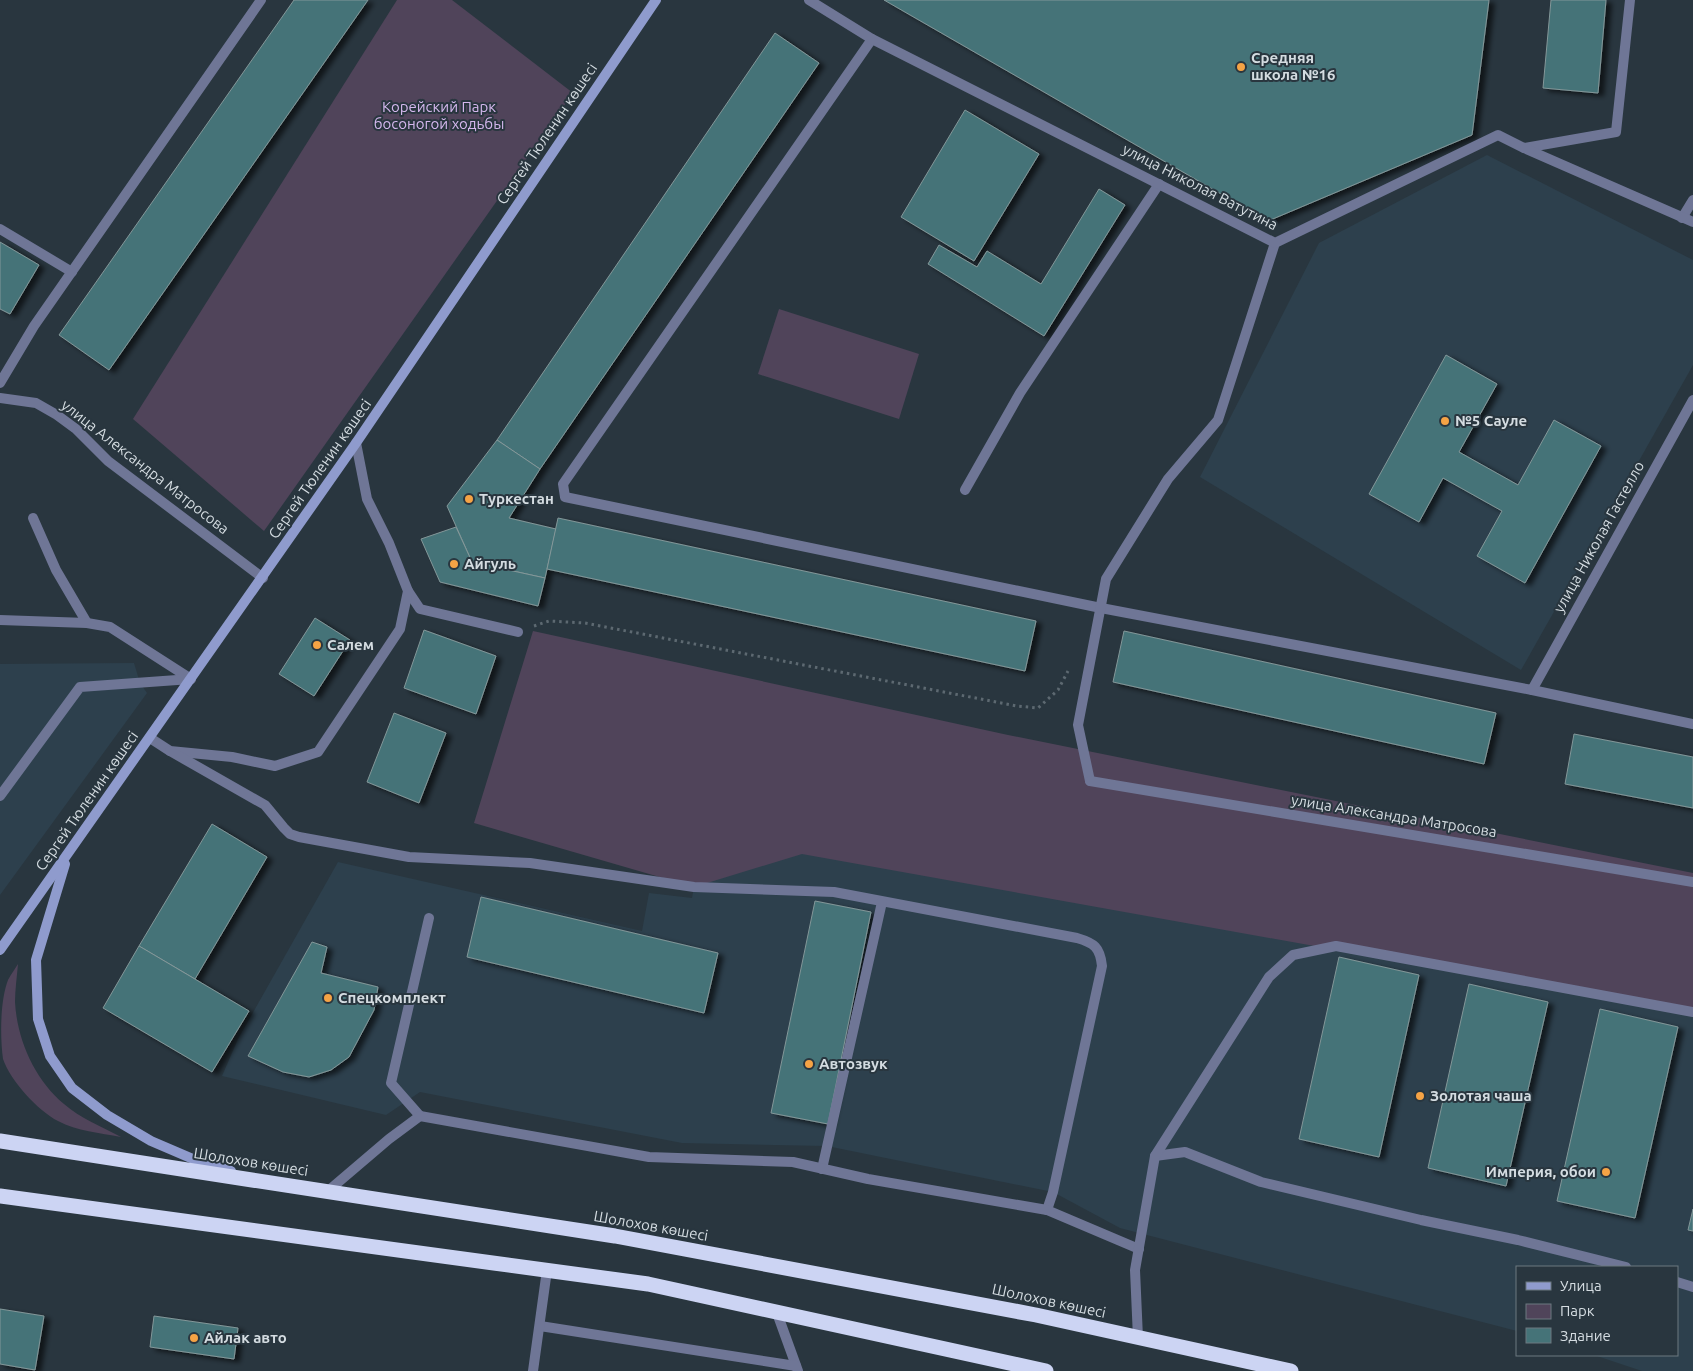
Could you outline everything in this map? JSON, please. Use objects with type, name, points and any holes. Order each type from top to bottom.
[{"type":"highway","name":"Шолохов көшесі","points":[[0,1141],[615,1236],[1036,1315],[1291,1371]]},
{"type":"highway","points":[[0,1196],[648,1284],[1046,1371]]},
{"type":"main road","name":"Сергей Тюленин көшесі","points":[[1,948],[263,578],[656,0]]},
{"type":"main road","points":[[68,854],[36,960],[38,1019],[50,1056],[72,1088],[107,1115],[151,1140],[193,1159],[261,1180]]},
{"type":"street","points":[[0,383],[34,326],[261,0]]},
{"type":"street","name":"улица Николая Ватутина","points":[[809,0],[872,39],[1275,243],[1498,135],[1693,222]]},
{"type":"street","points":[[1524,148],[1616,132],[1630,0]]},
{"type":"street","points":[[872,39],[563,484],[565,497],[1100,608],[1532,690],[1693,724]]},
{"type":"street","points":[[965,490],[1020,393],[1159,184]]},
{"type":"street","points":[[1682,218],[1693,200]]},
{"type":"street","points":[[0,229],[72,272]]},
{"type":"street","points":[[1100,608],[1106,579],[1168,479],[1218,420],[1275,243]]},
{"type":"street","name":"улица Александра Матросова","points":[[0,398],[36,403],[57,415],[76,429],[108,461],[263,578]]},
{"type":"street","name":"улица Николая Гастелло","points":[[1532,690],[1693,400]]},
{"type":"street","points":[[356,443],[367,498],[389,543],[408,591],[420,609],[518,632]]},
{"type":"street","points":[[33,518],[56,570],[87,623]]},
{"type":"street","points":[[170,751],[232,757],[275,766],[318,752],[400,629],[408,591]]},
{"type":"street","name":"улица Александра Матросова","points":[[1100,608],[1078,725],[1090,781],[1693,882]]},
{"type":"street","points":[[0,620],[87,623],[110,628],[191,679]]},
{"type":"street","points":[[0,796],[80,687],[191,679]]},
{"type":"street","points":[[150,738],[265,805],[290,834],[299,838],[409,857],[530,863],[694,887],[834,892],[1089,942],[1098,949],[1102,966],[1053,1192],[1047,1210]]},
{"type":"street","points":[[822,1169],[882,902]]},
{"type":"street","points":[[429,918],[391,1083],[420,1116],[649,1157],[793,1162],[868,1179],[1047,1210],[1139,1248]]},
{"type":"street","points":[[1138,1338],[1135,1270],[1155,1156],[1269,977],[1293,954],[1336,946],[1693,1012]]},
{"type":"street","points":[[328,1191],[389,1139],[420,1116]]},
{"type":"street","points":[[1155,1156],[1185,1152],[1261,1182],[1421,1220],[1518,1240],[1622,1266]]},
{"type":"street","points":[[534,1371],[547,1270]]},
{"type":"street","points":[[1678,1282],[1693,1287]]},
{"type":"street","points":[[540,1326],[797,1368],[777,1313]]},
{"type":"path","points":[[518,632],[549,621],[585,623],[1038,708],[1058,690],[1070,666]]},
{"type":"shaded area","name":"№5 Сауле","points":[[1487,155],[1693,260],[1693,365],[1521,670],[1200,477],[1319,243]]},
{"type":"shaded area","points":[[134,663],[140,683],[147,693],[0,895],[0,664]]},
{"type":"shaded area","points":[[823,850],[1693,965],[1693,1371],[1642,1371],[1597,1356],[1678,1356],[1678,1266],[1516,1266],[1516,1331],[1120,1228],[1053,1192],[827,1146],[682,1143],[420,1092],[386,1115],[222,1076],[238,1039],[338,862],[642,931],[649,893],[692,898],[694,887],[702,872]]},
{"type":"green space","name":"Корейский Парк босоногой ходьбы","points":[[397,0],[452,0],[573,93],[264,531],[133,419]]},
{"type":"green space","points":[[779,309],[919,354],[899,419],[758,374]]},
{"type":"green space","points":[[533,631],[1008,735],[1693,873],[1693,1014],[802,854],[694,887],[474,823]]},
{"type":"green space","points":[[18,964],[15,997],[16,1016],[24,1045],[36,1071],[44,1083],[70,1109],[121,1137],[81,1129],[58,1121],[34,1103],[12,1076],[3,1059],[1,1019],[5,989]]},
{"type":"building","points":[[294,0],[368,0],[109,370],[59,335]]},
{"type":"building","name":"Средняя школа №16","points":[[884,0],[1489,0],[1472,135],[1268,221]]},
{"type":"building","points":[[1551,0],[1606,0],[1598,93],[1543,88]]},
{"type":"building","points":[[775,33],[819,63],[540,469],[497,440]]},
{"type":"building","points":[[965,110],[1039,154],[974,261],[901,217]]},
{"type":"building","points":[[1099,189],[1125,205],[1044,336],[928,264],[939,245],[977,267],[987,251],[1041,284]]},
{"type":"building","points":[[0,242],[39,265],[10,314],[0,309]]},
{"type":"building","points":[[1446,355],[1497,384],[1459,452],[1518,485],[1554,420],[1601,446],[1525,583],[1477,556],[1502,511],[1443,478],[1419,522],[1369,494]]},
{"type":"building","points":[[497,440],[540,469],[509,518],[556,529],[545,578],[472,562],[447,506]]},
{"type":"building","points":[[558,518],[1036,621],[1025,671],[547,569]]},
{"type":"building","points":[[456,527],[472,562],[545,578],[538,606],[440,582],[421,539]]},
{"type":"building","points":[[315,618],[350,640],[314,696],[279,674]]},
{"type":"building","points":[[424,630],[496,656],[476,714],[404,688]]},
{"type":"building","points":[[1124,631],[1496,713],[1484,764],[1113,682]]},
{"type":"building","points":[[394,713],[446,733],[419,803],[367,782]]},
{"type":"building","points":[[1574,734],[1693,757],[1693,808],[1565,784]]},
{"type":"building","points":[[212,824],[267,857],[195,979],[139,946]]},
{"type":"building","points":[[481,897],[718,953],[704,1013],[467,957]]},
{"type":"building","points":[[815,901],[871,912],[828,1124],[771,1113]]},
{"type":"building","name":"Спецкомплект","points":[[312,942],[327,947],[321,973],[378,987],[374,1010],[349,1057],[331,1070],[309,1077],[283,1072],[248,1056]]},
{"type":"building","points":[[139,946],[249,1011],[212,1072],[103,1008]]},
{"type":"building","points":[[1339,957],[1419,975],[1379,1157],[1299,1139]]},
{"type":"building","points":[[1469,984],[1548,1002],[1506,1186],[1428,1168]]},
{"type":"building","points":[[1600,1009],[1678,1027],[1635,1218],[1557,1201]]},
{"type":"building","points":[[1693,1209],[1693,1231],[1688,1230]]},
{"type":"building","points":[[0,1309],[44,1316],[35,1370],[0,1364]]},
{"type":"building","name":"Айлак авто","points":[[154,1316],[238,1328],[234,1359],[150,1347]]},
{"type":"place","name":"Средняя школа №16","points":[[1241,67]]},
{"type":"place","name":"№5 Сауле","points":[[1445,421]]},
{"type":"place","name":"Туркестан","points":[[469,499]]},
{"type":"place","name":"Айгуль","points":[[454,564]]},
{"type":"place","name":"Салем","points":[[317,645]]},
{"type":"place","name":"Спецкомплект","points":[[328,998]]},
{"type":"place","name":"Автозвук","points":[[809,1064]]},
{"type":"place","name":"Золотая чаша","points":[[1420,1096]]},
{"type":"place","name":"Империя, обои","points":[[1606,1172]]},
{"type":"place","name":"Айлак авто","points":[[194,1338]]}]
